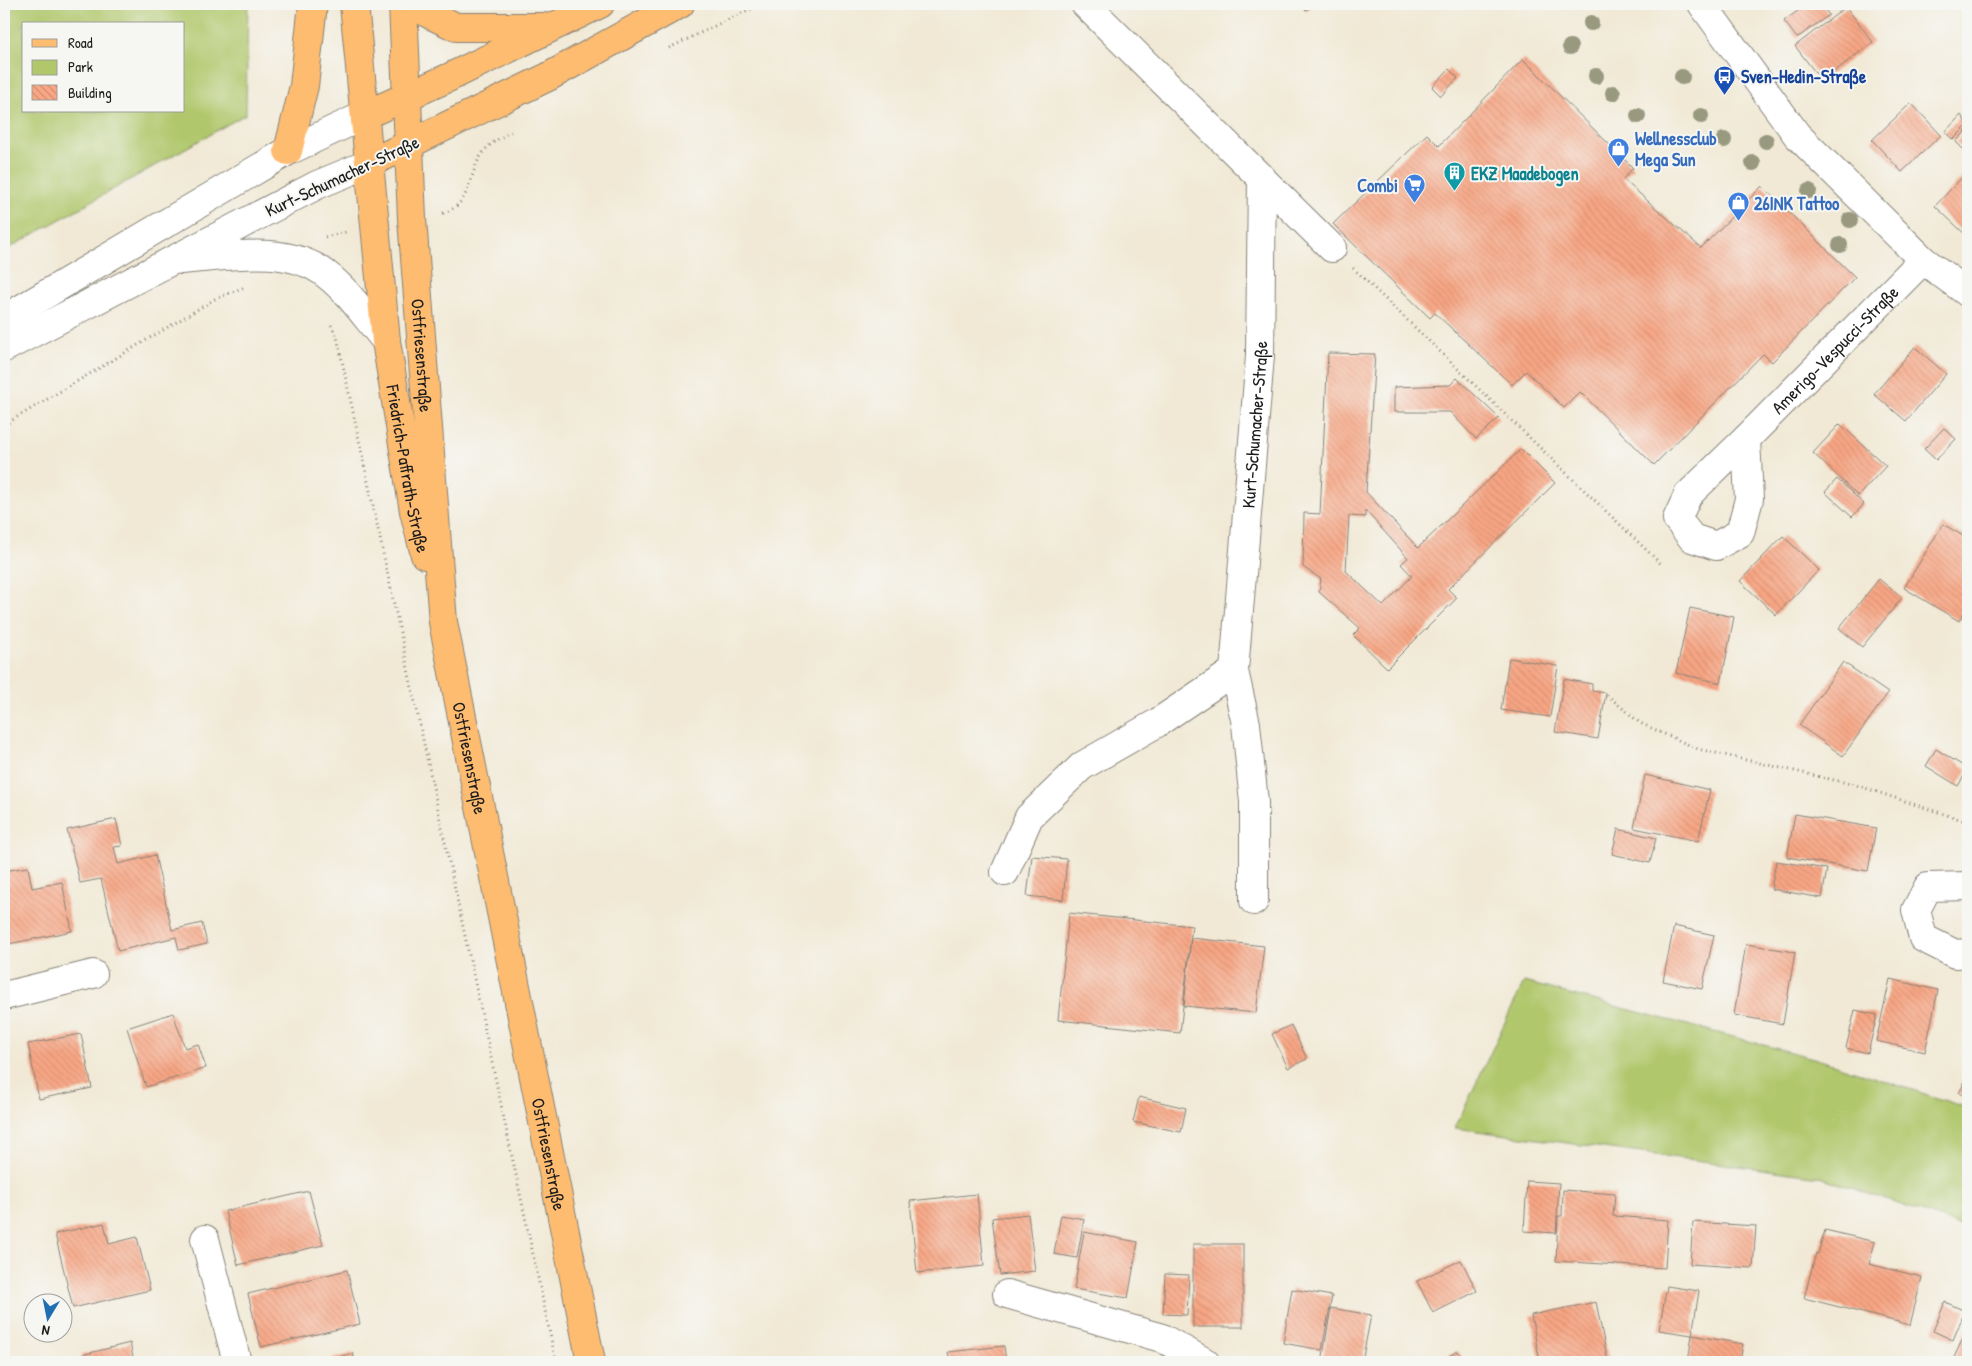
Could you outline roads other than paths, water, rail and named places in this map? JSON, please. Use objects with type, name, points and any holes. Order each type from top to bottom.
[{"type":"main road","points":[[288,151],[304,86],[313,4]]},
{"type":"main road","name":"Friedrich-Paffrath-Straße","points":[[354,4],[386,341],[414,511],[442,622]]},
{"type":"main road","points":[[402,4],[409,145]]},
{"type":"main road","points":[[416,4],[427,13],[456,27],[547,28]]},
{"type":"main road","points":[[365,115],[407,97],[600,4]]},
{"type":"main road","name":"Kurt-Schumacher-Straße","points":[[370,163],[548,78],[680,4]]},
{"type":"main road","name":"Ostfriesenstraße","points":[[409,145],[412,219],[442,622],[592,1362]]},
{"type":"street","points":[[1085,4],[1332,248]]},
{"type":"street","points":[[1702,4],[1797,134],[1923,260],[1968,293]]},
{"type":"street","points":[[4,319],[288,151],[365,115]]},
{"type":"street","name":"Kurt-Schumacher-Straße","points":[[4,348],[317,185],[370,163]]},
{"type":"street","name":"Kurt-Schumacher-Straße","points":[[1254,901],[1254,802],[1246,724],[1234,671],[1260,356],[1262,178]]},
{"type":"street","points":[[169,261],[260,254],[301,260],[326,274],[386,341]]},
{"type":"street","name":"Amerigo-Vespucci-Straße","points":[[1746,439],[1923,260]]},
{"type":"street","points":[[1005,872],[1029,817],[1082,766],[1157,723],[1234,671]]},
{"type":"street","points":[[1968,886],[1928,887],[1916,910],[1923,938],[1955,954],[1968,953]]},
{"type":"street","points":[[4,996],[92,974]]},
{"type":"street","points":[[205,1239],[237,1362]]},
{"type":"street","points":[[1008,1294],[1162,1338],[1206,1362]]},
{"type":"place","name":"Sven-Hedin-Straße","points":[[1725,95]]},
{"type":"place","name":"Wellnessclub Mega Sun","points":[[1619,167]]},
{"type":"place","name":"EKZ Maadebogen","points":[[1455,192]]},
{"type":"place","name":"Combi","points":[[1414,204]]},
{"type":"place","name":"26INK Tattoo","points":[[1738,222]]}]
